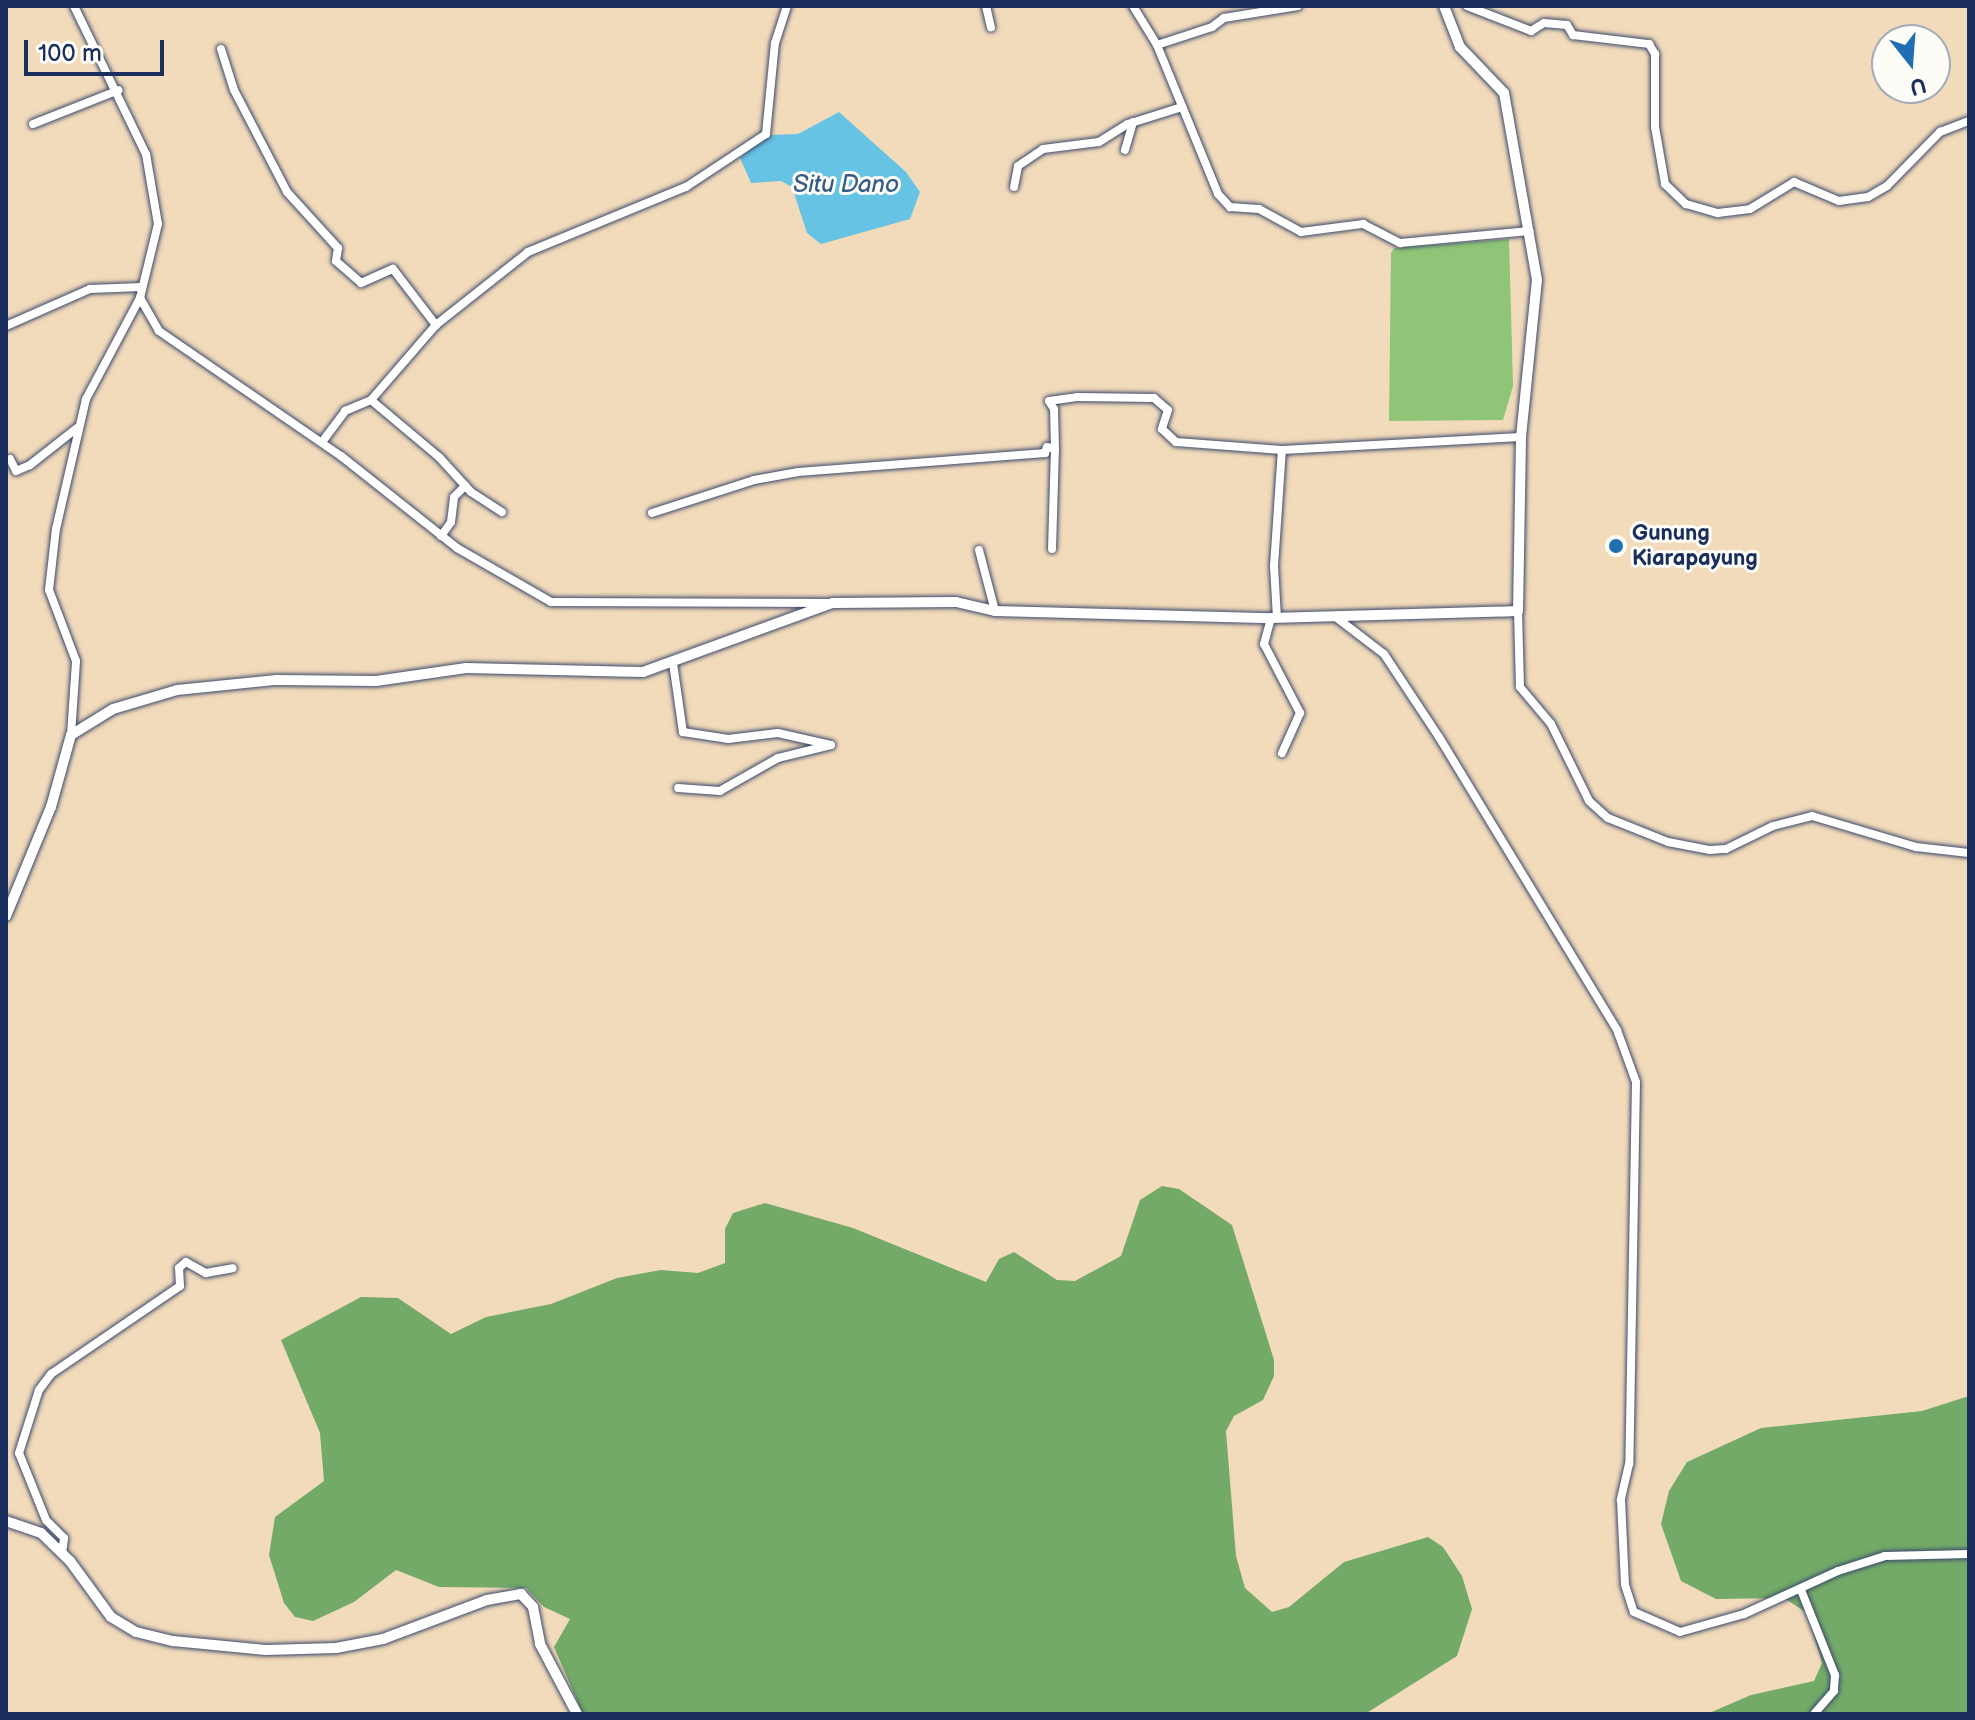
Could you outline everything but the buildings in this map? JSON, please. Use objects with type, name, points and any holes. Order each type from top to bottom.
[{"type":"street","points":[[6,916],[51,807],[71,735],[76,661],[49,590],[77,427],[86,399],[140,298],[158,224],[157,203],[146,154],[119,90],[74,6]]},
{"type":"street","points":[[322,442],[345,411],[371,400],[436,325],[528,252],[686,187],[766,134],[775,43],[787,6]]},
{"type":"street","points":[[986,6],[991,27]]},
{"type":"street","points":[[1133,6],[1157,45],[1218,194],[1230,207],[1259,209],[1301,232],[1363,224],[1400,243],[1529,231]]},
{"type":"street","points":[[1157,45],[1212,27],[1224,18],[1297,6]]},
{"type":"street","points":[[1444,6],[1460,47],[1504,93],[1538,291],[1521,437],[1520,687],[1548,719],[1589,801],[1608,818],[1668,842],[1710,850],[1726,849],[1773,826],[1812,816],[1916,847],[1969,853]]},
{"type":"street","points":[[1467,6],[1531,31],[1544,23],[1567,25],[1573,35],[1649,44],[1655,54],[1655,127],[1665,184],[1686,204],[1718,213],[1750,209],[1794,182],[1839,201],[1868,197],[1887,186],[1940,132],[1969,121]]},
{"type":"street","points":[[221,49],[234,90],[287,192],[338,248],[336,261],[361,283],[393,269],[436,325]]},
{"type":"street","points":[[33,124],[119,90]]},
{"type":"street","points":[[1014,187],[1018,166],[1043,149],[1099,142],[1133,122],[1182,107]]},
{"type":"street","points":[[1125,150],[1133,122]]},
{"type":"street","points":[[6,326],[90,289],[141,287]]},
{"type":"street","points":[[140,298],[159,331],[322,442],[441,536],[501,577],[561,605],[956,602],[995,611],[1274,618],[1518,611]]},
{"type":"street","points":[[1052,549],[1055,449],[1054,409],[1049,401],[1107,394],[1154,398],[1168,410],[1162,429],[1172,441],[1282,450],[1521,437]]},
{"type":"street","points":[[371,400],[439,457],[465,486],[502,512]]},
{"type":"street","points":[[10,459],[16,471],[30,465],[77,427]]},
{"type":"street","points":[[652,513],[754,480],[798,472],[1055,449]]},
{"type":"street","points":[[1282,450],[1274,566],[1274,618],[1264,644],[1300,713],[1282,753]]},
{"type":"street","points":[[441,536],[451,522],[454,497],[465,486]]},
{"type":"street","points":[[979,550],[995,611]]},
{"type":"street","points":[[71,735],[128,703],[204,686],[276,680],[361,682],[466,668],[629,673],[673,663],[833,603]]},
{"type":"street","points":[[1334,616],[1380,649],[1406,686],[1617,1030],[1636,1082],[1629,1464],[1621,1500],[1630,1605],[1639,1617],[1680,1632],[1801,1590],[1838,1571],[1885,1556],[1969,1554]]},
{"type":"street","points":[[673,663],[683,732],[728,739],[790,734],[831,745],[778,758],[720,791],[678,788]]},
{"type":"street","points":[[62,1553],[64,1538],[46,1520],[19,1453],[39,1390],[51,1374],[180,1286],[179,1268],[186,1262],[206,1273],[233,1268]]},
{"type":"street","points":[[6,1521],[41,1533],[62,1553],[111,1617],[136,1632],[194,1644],[266,1650],[366,1643],[518,1593],[533,1607],[540,1644],[577,1714]]},
{"type":"street","points":[[1801,1590],[1835,1675],[1834,1691],[1814,1714]]},
{"type":"green space","points":[[1509,239],[1513,386],[1503,420],[1389,421],[1391,253],[1394,248]]},
{"type":"green space","points":[[1162,1186],[1179,1189],[1232,1225],[1274,1360],[1274,1376],[1263,1400],[1234,1416],[1226,1431],[1236,1556],[1245,1588],[1272,1612],[1289,1607],[1344,1562],[1428,1537],[1443,1547],[1462,1576],[1472,1609],[1457,1656],[1365,1714],[583,1714],[554,1647],[570,1619],[544,1607],[526,1588],[439,1587],[396,1570],[354,1602],[313,1621],[295,1617],[284,1603],[269,1555],[275,1517],[324,1481],[320,1433],[281,1340],[361,1297],[398,1298],[451,1334],[486,1317],[551,1304],[617,1278],[661,1270],[698,1273],[725,1263],[725,1229],[733,1213],[765,1203],[853,1228],[986,1282],[999,1259],[1014,1252],[1057,1280],[1075,1281],[1121,1256],[1140,1200]]},
{"type":"green space","points":[[1969,1396],[1969,1714],[1707,1714],[1751,1695],[1814,1681],[1822,1663],[1807,1613],[1784,1598],[1716,1599],[1681,1581],[1661,1524],[1669,1491],[1687,1462],[1761,1428],[1922,1411]]},
{"type":"water","name":"Situ Dano","points":[[839,112],[906,172],[920,192],[910,219],[821,244],[807,233],[792,187],[781,181],[751,183],[740,158],[768,135],[798,134]]},
{"type":"place","name":"Gunung Kiarapayung","points":[[1616,546]]}]
